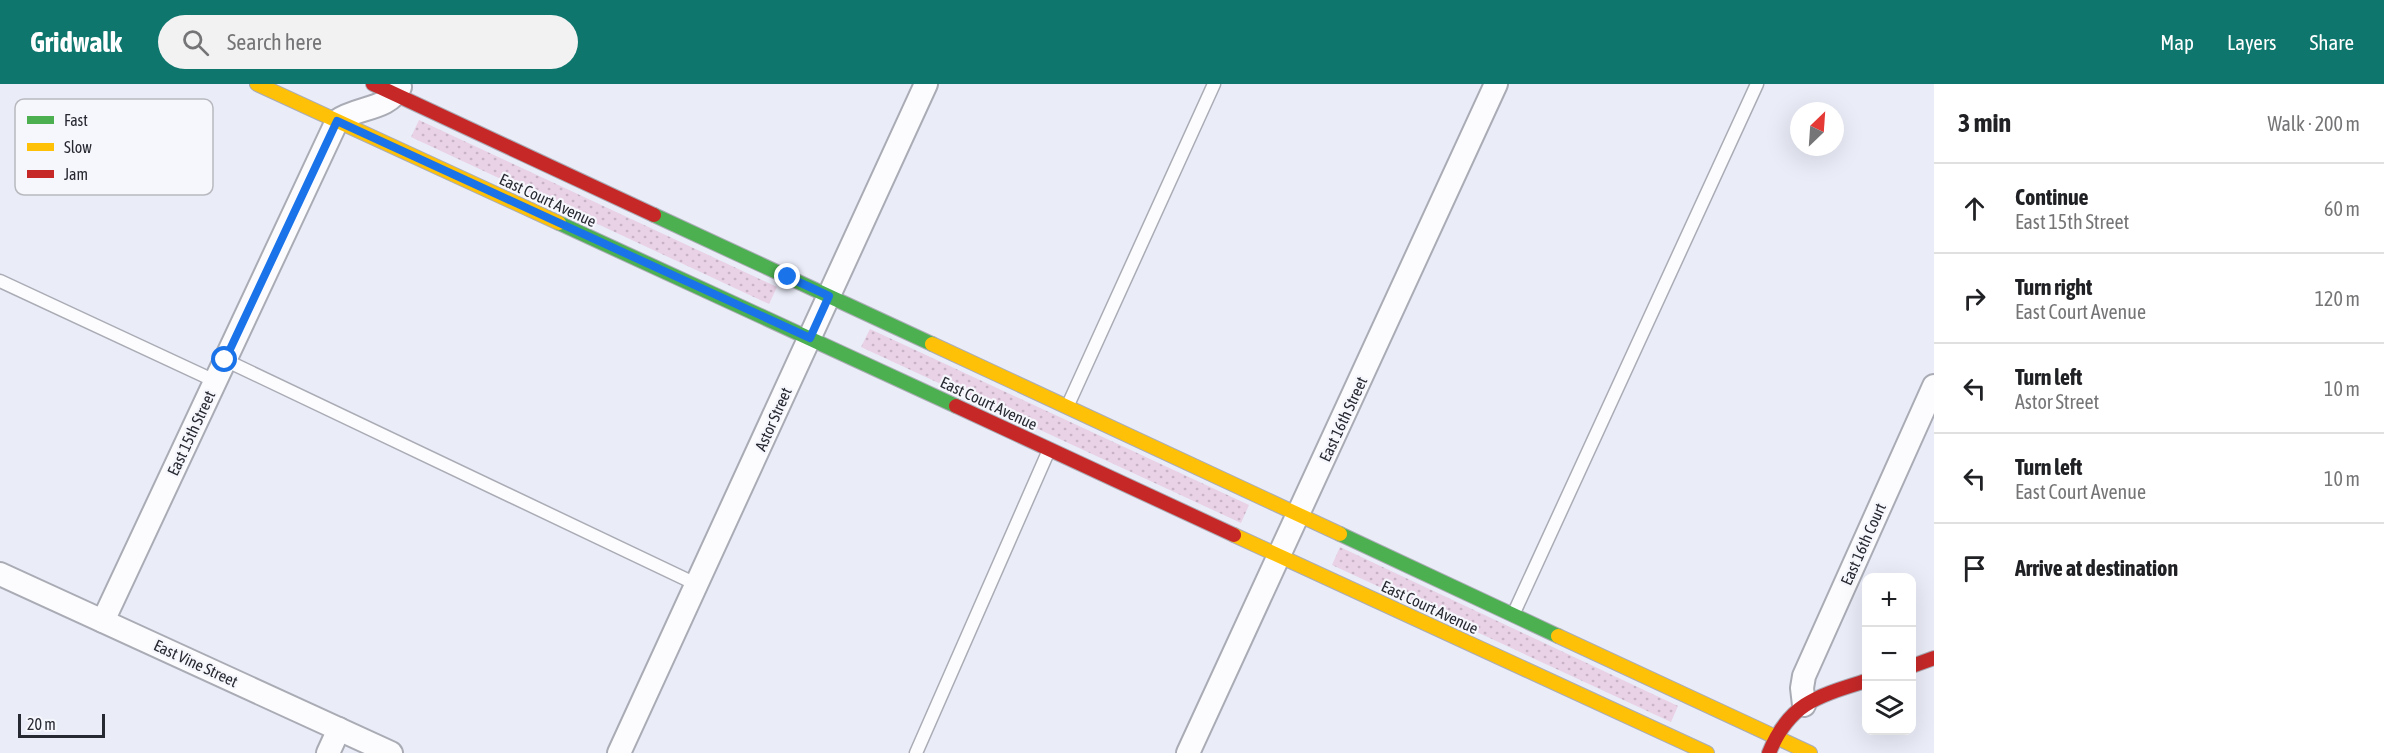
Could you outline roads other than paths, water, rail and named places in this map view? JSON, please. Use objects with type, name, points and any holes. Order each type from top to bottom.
[{"type":"street","name":"East Court Avenue","points":[[257,84],[1707,753]]},
{"type":"street","name":"East Court Avenue","points":[[373,84],[399,90],[1066,408],[1810,753]]},
{"type":"street","name":"Astor Street","points":[[619,753],[926,84]]},
{"type":"street","name":"East 16th Street","points":[[1188,753],[1496,84]]},
{"type":"street","points":[[337,121],[345,115],[389,101],[399,90]]},
{"type":"street","name":"East 15th Street","points":[[104,621],[337,121]]},
{"type":"street","name":"East 16th Court","points":[[1804,705],[1802,688],[1804,676],[1934,386]]},
{"type":"street","name":"East Vine Street","points":[[0,574],[391,753]]},
{"type":"street","points":[[1916,664],[1934,658]]},
{"type":"street","points":[[1769,753],[1776,737],[1792,713],[1819,697],[1862,682]]},
{"type":"street","points":[[328,753],[339,729]]},
{"type":"lane","points":[[1066,408],[1214,84]]},
{"type":"lane","points":[[1513,616],[1756,84]]},
{"type":"lane","points":[[0,281],[220,370],[698,585]]},
{"type":"lane","points":[[916,753],[1049,449]]}]
